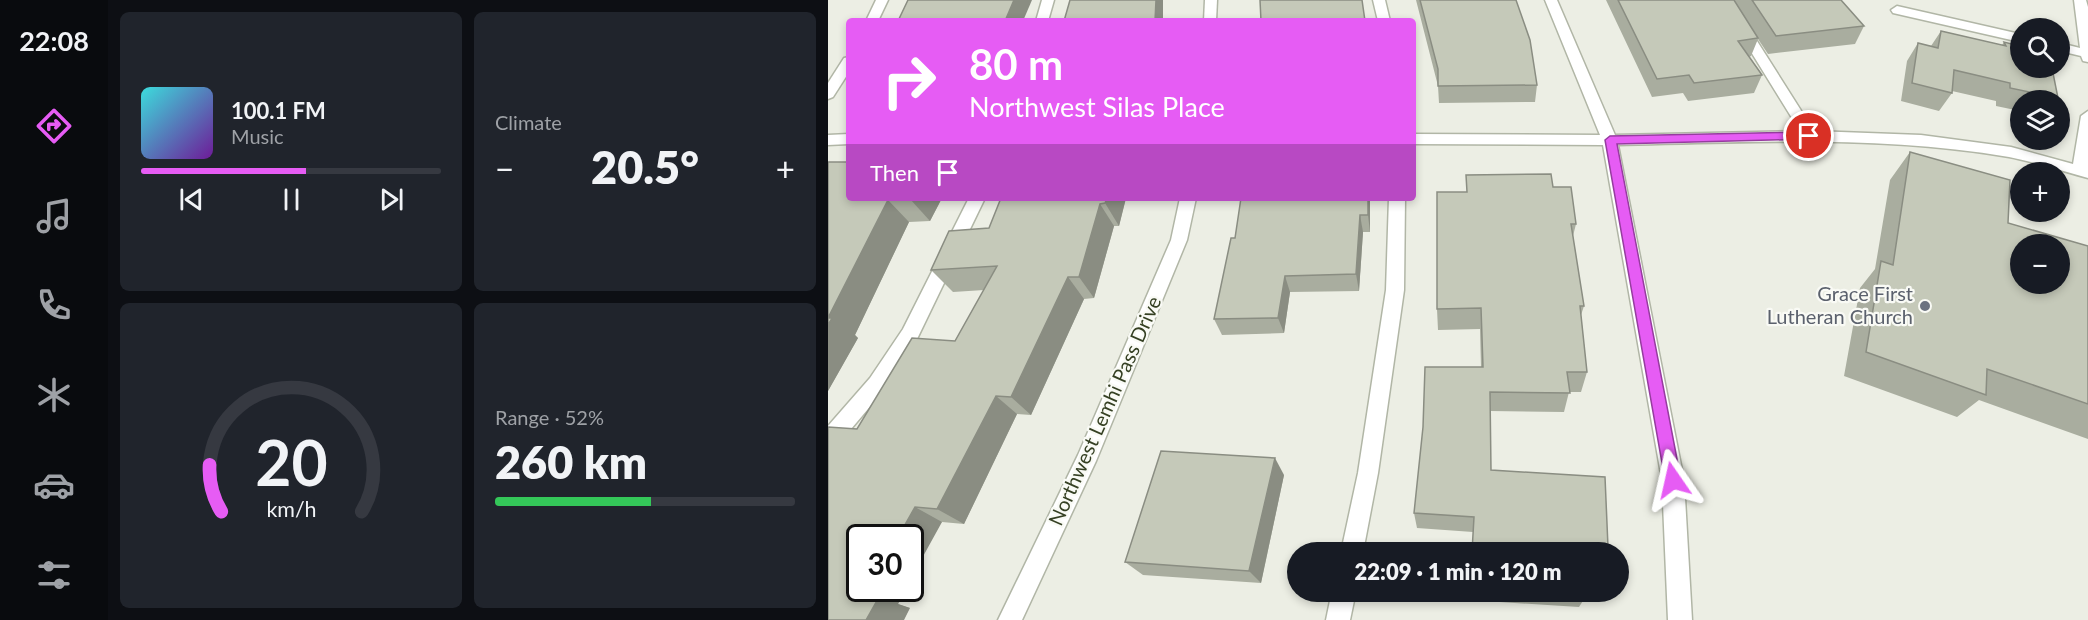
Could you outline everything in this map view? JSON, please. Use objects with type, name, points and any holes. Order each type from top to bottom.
[{"type":"street","points":[[873,18],[882,0]]},
{"type":"street","points":[[1043,18],[1048,0]]},
{"type":"street","points":[[1210,18],[1211,0]]},
{"type":"street","points":[[1379,0],[1382,18]]},
{"type":"street","points":[[1551,0],[1610,140],[1673,480],[1680,620]]},
{"type":"street","points":[[1725,0],[1809,136]]},
{"type":"street","points":[[2080,0],[2084,15],[2088,58]]},
{"type":"street","points":[[1897,10],[2010,36]]},
{"type":"street","points":[[2070,50],[2088,54]]},
{"type":"street","points":[[828,94],[846,66]]},
{"type":"street","points":[[1416,139],[1610,140],[1809,136],[1921,140],[2011,152],[2084,171],[2088,116]]},
{"type":"street","points":[[828,140],[846,139]]},
{"type":"street","points":[[828,441],[877,384],[910,334],[976,201]]},
{"type":"street","name":"Northwest Lemhi Pass Drive","points":[[1010,620],[1086,461],[1179,240],[1187,201]]},
{"type":"street","points":[[1354,542],[1368,473],[1395,290],[1397,201]]},
{"type":"street","points":[[1338,620],[1342,602]]},
{"type":"building","points":[[908,0],[1014,0],[1006,18],[899,18]]},
{"type":"building","points":[[1070,0],[1156,0],[1155,18],[1065,18]]},
{"type":"building","points":[[1260,0],[1362,0],[1365,18],[1261,18]]},
{"type":"building","points":[[1420,0],[1516,0],[1530,40],[1537,85],[1438,86],[1438,69]]},
{"type":"building","points":[[1618,0],[1734,0],[1758,38],[1738,41],[1762,75],[1694,83],[1689,75],[1657,79]]},
{"type":"building","points":[[1752,0],[1841,0],[1864,26],[1776,36]]},
{"type":"building","points":[[1941,31],[2006,46],[2004,42],[2010,44],[2010,78],[2054,78],[2056,90],[2020,90],[2010,88],[2010,83],[1954,70],[1952,93],[1912,83],[1918,43],[1938,48]]},
{"type":"building","name":"Grace First Lutheran Church","points":[[1910,152],[2010,180],[2008,223],[2046,234],[2010,234],[2010,294],[2070,294],[2070,241],[2088,246],[2088,404],[1987,369],[1986,395],[1866,352],[1881,261],[1893,265]]},
{"type":"building","points":[[828,162],[846,162],[846,201],[887,201],[828,318]]},
{"type":"building","points":[[1551,174],[1553,187],[1571,187],[1576,224],[1571,224],[1584,306],[1580,306],[1587,372],[1567,372],[1570,393],[1490,392],[1491,470],[1605,477],[1608,542],[1473,542],[1474,517],[1414,513],[1423,427],[1425,367],[1483,367],[1481,308],[1437,309],[1437,192],[1467,192],[1466,175]]},
{"type":"building","points":[[1000,201],[1106,201],[1100,204],[1079,277],[1068,277],[1011,397],[996,396],[937,509],[915,507],[905,524],[846,524],[846,602],[876,602],[866,620],[828,620],[828,427],[857,429],[912,338],[955,341],[997,266],[931,270],[949,231],[989,228]]},
{"type":"building","points":[[1241,201],[1368,201],[1368,215],[1360,215],[1356,274],[1285,276],[1278,318],[1214,319],[1231,238],[1235,238]]},
{"type":"building","points":[[1161,451],[1275,458],[1249,571],[1125,562]]},
{"type":"place","name":"Grace First Lutheran Church","points":[[1925,306]]},
{"type":"route","points":[[1673,480],[1610,140],[1809,136]]}]
